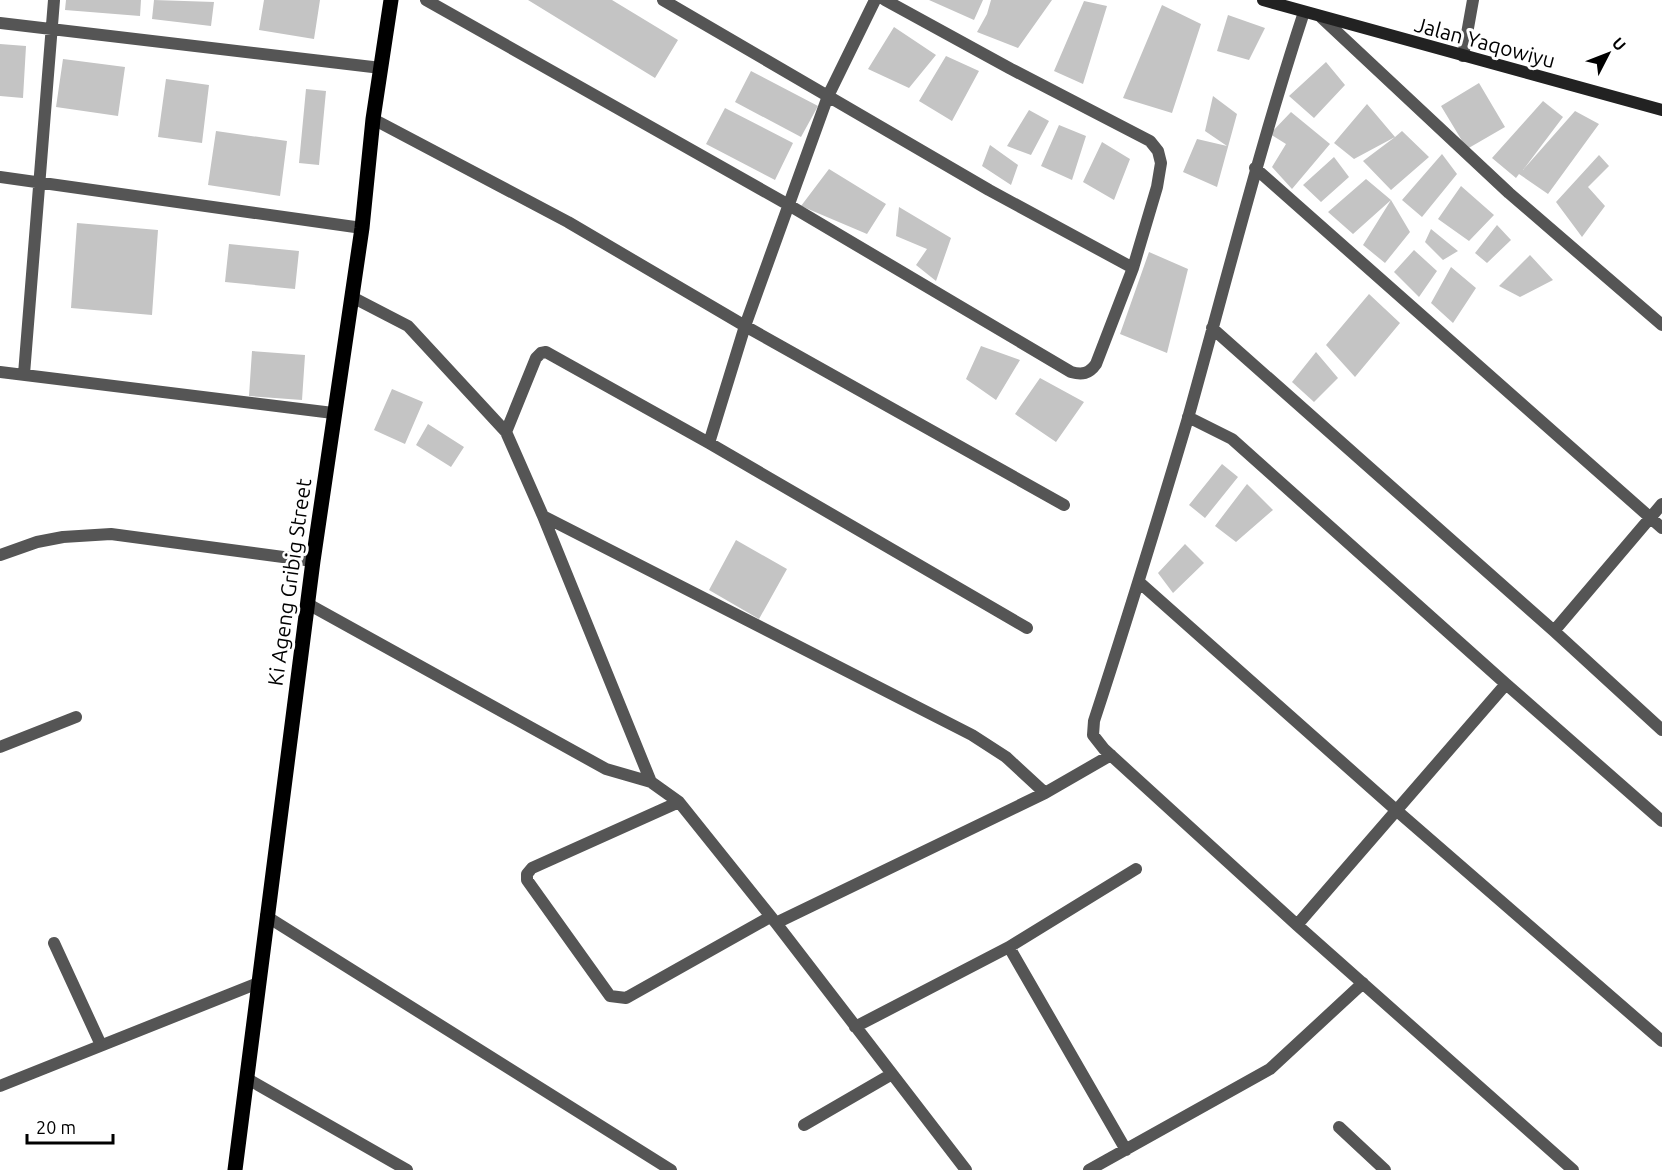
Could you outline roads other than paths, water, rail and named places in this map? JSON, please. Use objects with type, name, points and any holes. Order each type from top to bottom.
[{"type":"main road","name":"Ki Ageng Gribig Street","points":[[235,1170],[313,561],[362,228],[374,119],[391,0]]},
{"type":"street","points":[[24,374],[54,0]]},
{"type":"street","points":[[426,0],[787,204],[1071,372],[1080,375],[1092,370],[1133,268],[1157,187],[1161,163],[1158,151],[1150,141],[885,0]]},
{"type":"street","points":[[663,0],[990,190],[1133,268]]},
{"type":"street","points":[[709,443],[745,326],[787,204],[828,96],[874,0]]},
{"type":"street","name":"Jalan Yaqowiyu","points":[[1263,0],[1662,110]]},
{"type":"street","points":[[1463,56],[1473,0]]},
{"type":"street","points":[[1304,12],[1255,168],[1188,417],[1139,582],[1094,721],[1094,735],[1098,743],[1297,925],[1364,982],[1573,1170]]},
{"type":"street","points":[[1322,18],[1509,193],[1662,325]]},
{"type":"street","points":[[0,23],[381,68]]},
{"type":"street","points":[[374,119],[568,222],[745,326],[1064,505]]},
{"type":"street","points":[[1255,168],[1662,528]]},
{"type":"street","points":[[0,177],[362,228]]},
{"type":"street","points":[[352,297],[408,326],[506,432],[543,516],[651,782]]},
{"type":"street","points":[[1212,328],[1554,631],[1662,730]]},
{"type":"street","points":[[506,432],[536,358],[546,352],[709,443],[1027,628]]},
{"type":"street","points":[[0,372],[333,413]]},
{"type":"street","points":[[1188,417],[1232,439],[1662,821]]},
{"type":"street","points":[[1554,631],[1662,504]]},
{"type":"street","points":[[543,516],[972,735],[1006,757],[1046,793]]},
{"type":"street","points":[[0,555],[37,542],[63,537],[111,534],[313,561]]},
{"type":"street","points":[[1139,582],[1396,810],[1662,1041]]},
{"type":"street","points":[[308,604],[606,769],[651,782],[679,802],[966,1170]]},
{"type":"street","points":[[1297,925],[1506,684]]},
{"type":"street","points":[[0,747],[76,717]]},
{"type":"street","points":[[679,802],[532,868],[527,874],[527,880],[610,996],[626,998],[773,920],[1046,793],[1111,754]]},
{"type":"street","points":[[855,1027],[1009,947],[1136,869]]},
{"type":"street","points":[[266,916],[671,1170]]},
{"type":"street","points":[[54,943],[101,1045]]},
{"type":"street","points":[[1009,947],[1126,1150]]},
{"type":"street","points":[[1089,1170],[1270,1069],[1364,982]]},
{"type":"street","points":[[0,1086],[258,983]]},
{"type":"street","points":[[804,1125],[892,1074]]},
{"type":"street","points":[[246,1078],[408,1170]]},
{"type":"street","points":[[1339,1127],[1385,1170]]}]
